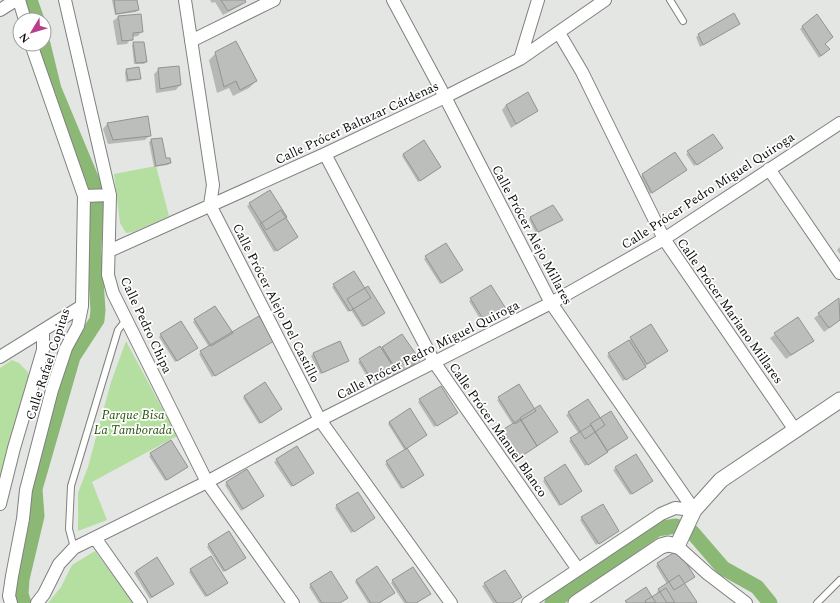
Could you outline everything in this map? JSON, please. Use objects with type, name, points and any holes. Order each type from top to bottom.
[{"type":"street","points":[[0,10],[16,0]]},
{"type":"street","points":[[19,0],[23,12]]},
{"type":"street","name":"Calle Pedro Chipa","points":[[65,0],[109,195],[110,251],[108,275],[113,293],[207,482],[294,603]]},
{"type":"street","points":[[184,0],[213,185],[210,205]]},
{"type":"street","points":[[191,41],[274,0]]},
{"type":"street","name":"Calle Prócer Alejo Millares","points":[[393,0],[445,97],[551,303],[694,510]]},
{"type":"street","points":[[520,59],[538,0]]},
{"type":"street","name":"Calle Prócer Baltazar Cárdenas","points":[[110,251],[325,154],[445,97],[520,59],[605,0]]},
{"type":"street","name":"Calle Prócer Mariano Millares","points":[[559,33],[582,72],[664,239],[795,430]]},
{"type":"street","name":"Calle Rafael Copitas","points":[[11,603],[9,596],[24,519],[29,476],[52,390],[66,348],[78,326],[82,306],[85,196],[34,52]]},
{"type":"street","name":"Calle Prócer Pedro Miguel Quiroga","points":[[37,603],[44,594],[59,564],[74,548],[207,482],[320,420],[551,303],[664,239],[840,124]]},
{"type":"street","name":"Calle Prócer Manuel Blanco","points":[[325,154],[434,362],[577,568]]},
{"type":"street","points":[[769,169],[840,273]]},
{"type":"street","points":[[85,196],[109,195]]},
{"type":"street","name":"Calle Prócer Alejo Del Castillo","points":[[210,205],[320,420],[451,603]]},
{"type":"street","points":[[0,357],[43,332],[82,306]]},
{"type":"street","points":[[0,504],[14,448],[43,350],[43,332]]},
{"type":"street","points":[[677,545],[688,526],[694,510],[721,480],[840,400]]},
{"type":"street","points":[[528,603],[577,568],[661,514],[675,508],[694,510]]},
{"type":"street","points":[[95,538],[141,603]]},
{"type":"street","points":[[576,603],[661,546],[668,544],[677,545],[708,574],[746,603]]},
{"type":"lane","points":[[670,0],[683,21]]},
{"type":"lane","points":[[74,548],[69,529],[71,486],[118,330],[126,320]]},
{"type":"lane","points":[[817,603],[840,580]]},
{"type":"green space","points":[[156,166],[169,216],[133,232],[126,233],[120,223],[114,174]]},
{"type":"green space","name":"Parque Bisa La Tamborada","points":[[126,341],[177,436],[92,482],[107,520],[78,531],[78,493],[88,467],[111,382]]},
{"type":"green space","points":[[12,360],[19,363],[28,372],[28,383],[0,479],[0,368]]},
{"type":"green space","points":[[95,551],[133,603],[48,603],[61,587],[72,565]]},
{"type":"building","points":[[114,0],[137,0],[139,10],[116,14]]},
{"type":"building","points":[[221,0],[245,0],[246,2],[228,11]]},
{"type":"building","points":[[734,13],[740,24],[703,45],[698,34]]},
{"type":"building","points":[[141,14],[143,32],[133,33],[133,40],[122,41],[118,16]]},
{"type":"building","points":[[817,14],[833,37],[825,44],[830,49],[821,56],[802,26]]},
{"type":"building","points":[[236,41],[257,81],[240,90],[236,81],[224,87],[215,52]]},
{"type":"building","points":[[133,42],[144,42],[147,62],[136,63]]},
{"type":"building","points":[[179,66],[181,85],[160,89],[158,68]]},
{"type":"building","points":[[139,67],[141,79],[128,80],[126,69]]},
{"type":"building","points":[[528,92],[538,111],[516,124],[506,105]]},
{"type":"building","points":[[148,116],[151,136],[113,140],[107,123]]},
{"type":"building","points":[[713,134],[723,148],[697,165],[687,151]]},
{"type":"building","points":[[162,138],[166,158],[170,158],[171,163],[156,166],[151,139]]},
{"type":"building","points":[[424,140],[441,167],[420,181],[403,154]]},
{"type":"building","points":[[675,152],[687,170],[652,193],[642,174]]},
{"type":"building","points":[[270,190],[287,217],[266,230],[249,203]]},
{"type":"building","points":[[553,205],[563,220],[538,232],[530,217]]},
{"type":"building","points":[[281,210],[298,237],[277,251],[260,224]]},
{"type":"building","points":[[446,243],[463,270],[442,283],[425,256]]},
{"type":"building","points":[[354,271],[371,298],[350,311],[333,284]]},
{"type":"building","points":[[491,285],[508,312],[487,325],[470,298]]},
{"type":"building","points":[[368,286],[385,313],[364,326],[347,299]]},
{"type":"building","points":[[839,298],[840,320],[829,328],[818,313]]},
{"type":"building","points":[[215,306],[233,333],[211,346],[194,319]]},
{"type":"building","points":[[259,316],[274,341],[215,376],[200,351]]},
{"type":"building","points":[[798,317],[814,341],[791,355],[774,333]]},
{"type":"building","points":[[181,321],[198,348],[177,361],[160,334]]},
{"type":"building","points":[[651,324],[668,351],[647,364],[630,337]]},
{"type":"building","points":[[402,334],[420,360],[399,374],[382,347]]},
{"type":"building","points":[[629,340],[646,367],[626,380],[608,353]]},
{"type":"building","points":[[340,341],[349,361],[322,373],[313,353]]},
{"type":"building","points":[[380,346],[397,373],[376,387],[359,359]]},
{"type":"building","points":[[265,382],[282,409],[261,423],[244,396]]},
{"type":"building","points":[[519,384],[536,411],[515,424],[498,397]]},
{"type":"building","points":[[441,386],[458,413],[437,426],[419,399]]},
{"type":"building","points":[[588,399],[605,425],[585,439],[568,412]]},
{"type":"building","points":[[540,405],[558,432],[537,446],[520,418]]},
{"type":"building","points":[[410,408],[427,435],[406,449],[389,422]]},
{"type":"building","points":[[611,411],[628,438],[607,451],[590,424]]},
{"type":"building","points":[[520,419],[537,446],[516,460],[499,432]]},
{"type":"building","points":[[591,425],[608,452],[588,465],[570,438]]},
{"type":"building","points":[[171,440],[188,467],[167,480],[150,453]]},
{"type":"building","points":[[297,446],[314,473],[293,486],[276,459]]},
{"type":"building","points":[[407,448],[424,475],[403,488],[386,461]]},
{"type":"building","points":[[636,454],[653,481],[632,494],[615,467]]},
{"type":"building","points":[[565,464],[582,491],[561,505],[544,478]]},
{"type":"building","points":[[247,469],[264,496],[243,509],[226,482]]},
{"type":"building","points":[[358,492],[375,518],[354,532],[336,505]]},
{"type":"building","points":[[603,504],[619,531],[599,544],[581,517]]},
{"type":"building","points":[[229,531],[246,558],[225,571],[208,544]]},
{"type":"building","points":[[678,550],[695,577],[674,590],[657,563]]},
{"type":"building","points":[[211,556],[228,583],[207,596],[190,569]]},
{"type":"building","points":[[157,557],[174,584],[152,597],[136,571]]},
{"type":"building","points":[[377,566],[395,593],[379,603],[371,603],[356,580]]},
{"type":"building","points":[[413,567],[431,594],[416,603],[407,603],[392,580]]},
{"type":"building","points":[[505,570],[522,597],[512,603],[497,603],[484,583]]},
{"type":"building","points":[[331,571],[348,598],[340,603],[322,603],[310,584]]},
{"type":"building","points":[[679,575],[697,602],[696,603],[667,603],[658,589]]},
{"type":"building","points":[[646,587],[656,603],[627,603],[625,601]]},
{"type":"building","points":[[666,588],[675,603],[646,603],[645,601]]},
{"type":"waterway","points":[[30,0],[34,12]]},
{"type":"waterway","points":[[24,603],[21,594],[22,579],[37,516],[35,489],[73,357],[97,320],[98,310],[94,250],[95,224],[98,203],[94,185],[54,89],[45,52]]},
{"type":"waterway","points":[[552,603],[657,529],[676,526],[692,532],[723,568],[757,587],[770,603]]}]
